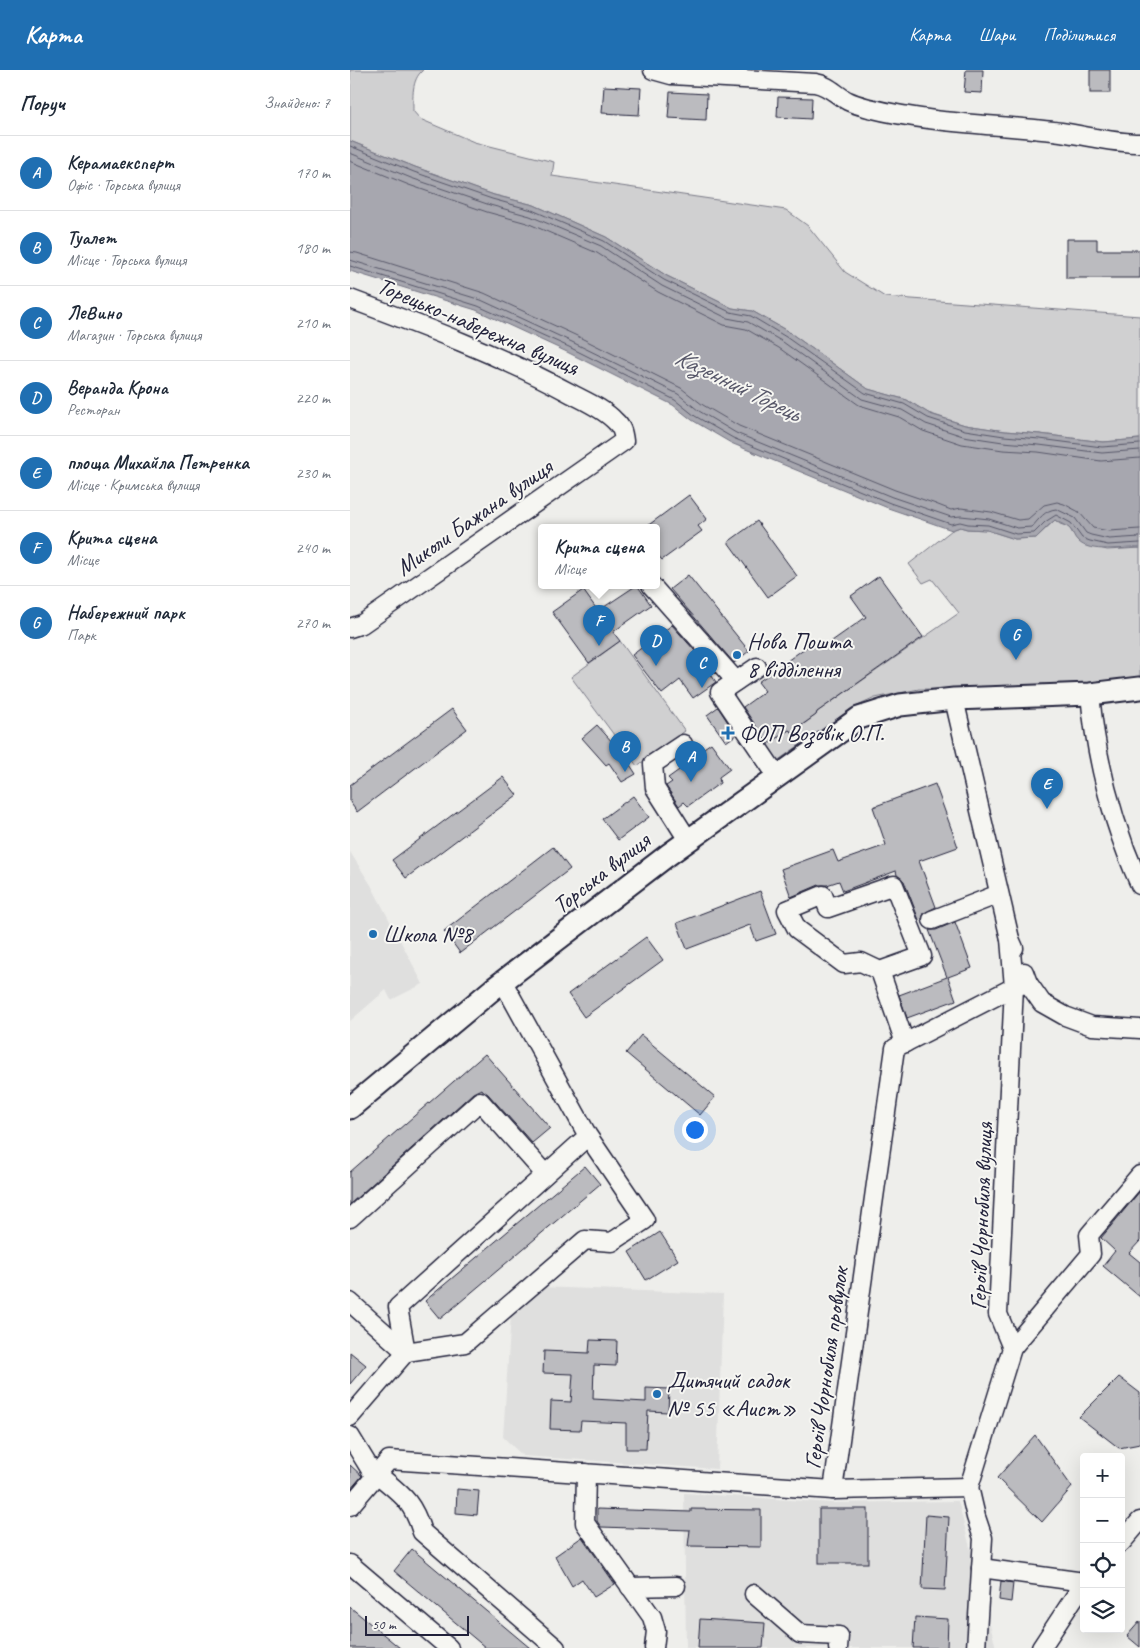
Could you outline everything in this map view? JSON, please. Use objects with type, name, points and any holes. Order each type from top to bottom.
[{"type":"main road","points":[[954,699],[1090,694],[1140,688]]},
{"type":"main road","name":"Торська вулиця","points":[[350,1108],[503,982],[688,840],[858,718],[900,705],[954,699]]},
{"type":"street","points":[[653,70],[671,75],[823,84],[848,101],[868,108],[907,116],[1060,132],[1126,143],[1140,143]]},
{"type":"street","name":"Торецько-набережна вулиця","points":[[350,300],[503,359],[548,381],[615,420],[622,430],[624,441]]},
{"type":"street","name":"Миколи Бажана вулиця","points":[[350,628],[362,624],[624,441]]},
{"type":"street","points":[[656,589],[736,681]]},
{"type":"street","points":[[757,667],[720,692],[777,776]]},
{"type":"street","points":[[1090,694],[1093,728],[1102,769],[1124,846],[1140,884]]},
{"type":"street","points":[[954,699],[1021,985],[1042,1003],[1065,1016],[1092,1026],[1140,1029]]},
{"type":"street","points":[[683,744],[653,764],[655,788],[688,840]]},
{"type":"street","points":[[894,884],[922,956],[880,970],[861,962],[844,964],[797,929],[787,910],[823,895],[828,908],[894,884]]},
{"type":"street","points":[[911,928],[1000,894]]},
{"type":"street","points":[[880,970],[905,1043],[1021,985]]},
{"type":"street","points":[[350,1416],[406,1352],[465,1343],[585,1240],[612,1242],[644,1220],[588,1136],[503,982]]},
{"type":"street","name":"Героїв Чорнобиля вулиця","points":[[1012,1348],[998,1314],[1021,985]]},
{"type":"street","name":"Героїв Чорнобиля провулок","points":[[350,1506],[389,1460],[833,1490],[895,1048],[905,1043]]},
{"type":"street","points":[[350,1218],[480,1101],[545,1174]]},
{"type":"street","points":[[406,1352],[398,1307],[588,1136]]},
{"type":"street","points":[[976,1648],[983,1538],[969,1487],[1012,1348],[1091,1254],[1089,1235],[1140,1175]]},
{"type":"street","points":[[350,1302],[406,1352]]},
{"type":"street","points":[[350,1436],[376,1475],[404,1497],[413,1508],[422,1532],[556,1648]]},
{"type":"street","points":[[586,1473],[586,1523],[652,1617],[656,1631],[654,1648]]},
{"type":"street","points":[[833,1490],[969,1487]]},
{"type":"street","points":[[1125,1538],[1140,1521]]},
{"type":"street","points":[[350,1564],[449,1648]]},
{"type":"street","points":[[981,1568],[1080,1581]]},
{"type":"street","points":[[630,1587],[676,1586]]},
{"type":"street","points":[[1041,1648],[1082,1588]]},
{"type":"street","points":[[754,1594],[800,1634],[839,1636],[838,1648]]},
{"type":"shaded area","points":[[350,70],[423,70],[416,79],[413,95],[413,111],[420,119],[474,142],[554,162],[552,176],[786,210],[808,226],[845,272],[885,297],[1140,316],[1140,439],[1103,442],[965,425],[928,413],[907,400],[868,389],[789,332],[752,311],[732,308],[667,276],[606,237],[534,205],[494,195],[415,167],[350,141]]},
{"type":"shaded area","points":[[1055,520],[1069,527],[1073,534],[1100,548],[1107,550],[1140,548],[1140,682],[1007,690],[919,689],[875,698],[851,709],[777,761],[766,746],[789,730],[793,732],[816,715],[817,712],[959,613],[932,579],[923,583],[909,564],[952,530],[960,527],[987,530],[1015,539],[1036,538]]},
{"type":"shaded area","points":[[620,641],[685,731],[637,766],[571,677]]},
{"type":"shaded area","name":"Школа №8","points":[[350,852],[371,885],[423,984],[391,1000],[386,990],[350,1021]]},
{"type":"shaded area","points":[[540,1287],[723,1294],[717,1469],[523,1456],[503,1437],[511,1314]]},
{"type":"shaded area","points":[[684,1493],[832,1503],[958,1501],[996,1648],[686,1648]]},
{"type":"water","name":"Казенний Торець","points":[[350,141],[415,167],[494,195],[534,205],[606,237],[667,276],[732,308],[752,311],[789,332],[868,389],[907,400],[930,414],[965,425],[1005,431],[1103,442],[1140,439],[1140,548],[1099,549],[1083,545],[1075,538],[1069,528],[1055,520],[1036,538],[1015,539],[987,530],[960,527],[952,530],[888,508],[731,443],[692,420],[673,405],[567,352],[476,310],[350,271]]},
{"type":"building","points":[[966,70],[983,70],[982,93],[964,92]]},
{"type":"building","points":[[1090,70],[1110,70],[1110,93],[1090,93]]},
{"type":"building","points":[[604,86],[641,88],[639,115],[602,113]]},
{"type":"building","points":[[670,92],[707,94],[706,120],[668,118]]},
{"type":"building","points":[[778,97],[812,98],[811,119],[777,117]]},
{"type":"building","points":[[1066,239],[1097,239],[1097,250],[1140,250],[1140,278],[1066,278]]},
{"type":"building","points":[[689,495],[707,519],[698,526],[702,531],[662,560],[660,558],[660,524],[650,524]]},
{"type":"building","points":[[757,521],[797,576],[768,597],[728,542]]},
{"type":"building","points":[[688,575],[749,651],[734,663],[670,589]]},
{"type":"building","points":[[879,576],[923,637],[817,712],[816,715],[792,732],[789,730],[768,744],[743,707],[765,691],[758,682],[816,640],[822,648],[866,617],[851,596]]},
{"type":"building","points":[[631,589],[640,589],[651,605],[613,632],[620,641],[589,663],[552,612],[583,590],[598,611]]},
{"type":"building","points":[[672,625],[695,651],[716,682],[693,698],[680,680],[662,694],[632,655]]},
{"type":"building","name":"ФОП Возовік О.П.","points":[[718,707],[736,735],[726,742],[707,715]]},
{"type":"building","points":[[452,709],[467,729],[357,812],[350,802],[350,785]]},
{"type":"building","points":[[597,725],[623,754],[636,774],[622,782],[609,763],[606,765],[582,738]]},
{"type":"building","points":[[711,743],[730,769],[719,777],[720,783],[688,806],[684,802],[679,806],[666,786],[672,782],[668,778],[693,760],[691,757]]},
{"type":"building","points":[[503,777],[517,795],[406,878],[392,860]]},
{"type":"building","points":[[935,784],[958,847],[919,861],[936,907],[924,913],[922,919],[919,920],[904,881],[897,875],[896,871],[843,891],[839,881],[827,885],[819,885],[791,897],[781,869],[833,850],[838,862],[886,845],[873,807]]},
{"type":"building","points":[[633,796],[649,817],[618,840],[602,819]]},
{"type":"building","points":[[553,847],[570,869],[460,953],[444,931]]},
{"type":"building","points":[[760,891],[776,934],[756,941],[750,925],[687,949],[677,923]]},
{"type":"building","points":[[955,922],[972,968],[948,977],[956,1000],[907,1018],[899,995],[947,977],[929,930],[936,930]]},
{"type":"building","points":[[646,937],[663,960],[584,1017],[568,994]]},
{"type":"building","points":[[641,1035],[715,1097],[700,1115],[626,1053]]},
{"type":"building","points":[[485,1054],[550,1128],[532,1143],[488,1094],[481,1089],[473,1093],[350,1204],[350,1172]]},
{"type":"building","points":[[585,1166],[600,1184],[440,1319],[425,1301]]},
{"type":"building","points":[[1140,1191],[1140,1241],[1129,1253],[1140,1262],[1140,1297],[1103,1266],[1115,1251],[1101,1238]]},
{"type":"building","points":[[660,1232],[678,1260],[646,1280],[629,1252]]},
{"type":"building","name":"Дитячий садок № 55 «Аист»","points":[[590,1340],[617,1341],[616,1366],[594,1365],[593,1399],[646,1402],[646,1388],[669,1389],[668,1412],[648,1411],[646,1449],[626,1449],[626,1423],[581,1421],[580,1430],[550,1429],[551,1401],[571,1402],[573,1374],[543,1373],[544,1351],[589,1353]]},
{"type":"building","points":[[350,1352],[366,1365],[350,1384]]},
{"type":"building","points":[[1119,1377],[1140,1393],[1140,1444],[1119,1448],[1079,1417]]},
{"type":"building","points":[[1035,1435],[1072,1487],[1042,1522],[997,1478]]},
{"type":"building","points":[[350,1465],[362,1476],[350,1490]]},
{"type":"building","points":[[457,1489],[479,1491],[477,1515],[456,1513]]},
{"type":"building","points":[[597,1509],[691,1512],[691,1509],[761,1510],[761,1547],[688,1546],[690,1530],[601,1527],[597,1521]]},
{"type":"building","points":[[819,1509],[868,1509],[868,1563],[819,1563]]},
{"type":"building","points":[[926,1515],[949,1517],[945,1590],[922,1589]]},
{"type":"building","points":[[582,1537],[615,1584],[594,1597],[582,1579],[572,1586],[555,1556]]},
{"type":"building","points":[[412,1549],[530,1648],[486,1648],[394,1571]]},
{"type":"building","points":[[1001,1581],[1013,1583],[1011,1602],[999,1600]]},
{"type":"building","points":[[350,1607],[400,1648],[350,1648]]},
{"type":"building","points":[[915,1617],[948,1619],[947,1648],[913,1648]]},
{"type":"building","points":[[700,1619],[765,1623],[763,1648],[698,1648]]},
{"type":"building","points":[[1140,1621],[1140,1647],[1127,1636]]},
{"type":"place","name":"Крита сцена","points":[[599,646]]},
{"type":"place","name":"Нова Пошта 8 відділення","points":[[737,655]]},
{"type":"place","name":"Набережний парк","points":[[1016,660]]},
{"type":"place","name":"Веранда Крона","points":[[656,666]]},
{"type":"place","name":"ЛеВино","points":[[702,688]]},
{"type":"place","name":"ФОП Возовік О.П.","points":[[728,733]]},
{"type":"place","name":"Туалет","points":[[625,772]]},
{"type":"place","name":"Керамаексперт","points":[[691,782]]},
{"type":"place","name":"площа Михайла Петренка","points":[[1047,809]]},
{"type":"place","name":"Школа №8","points":[[373,934]]},
{"type":"place","name":"Дитячий садок № 55 «Аист»","points":[[657,1394]]}]
